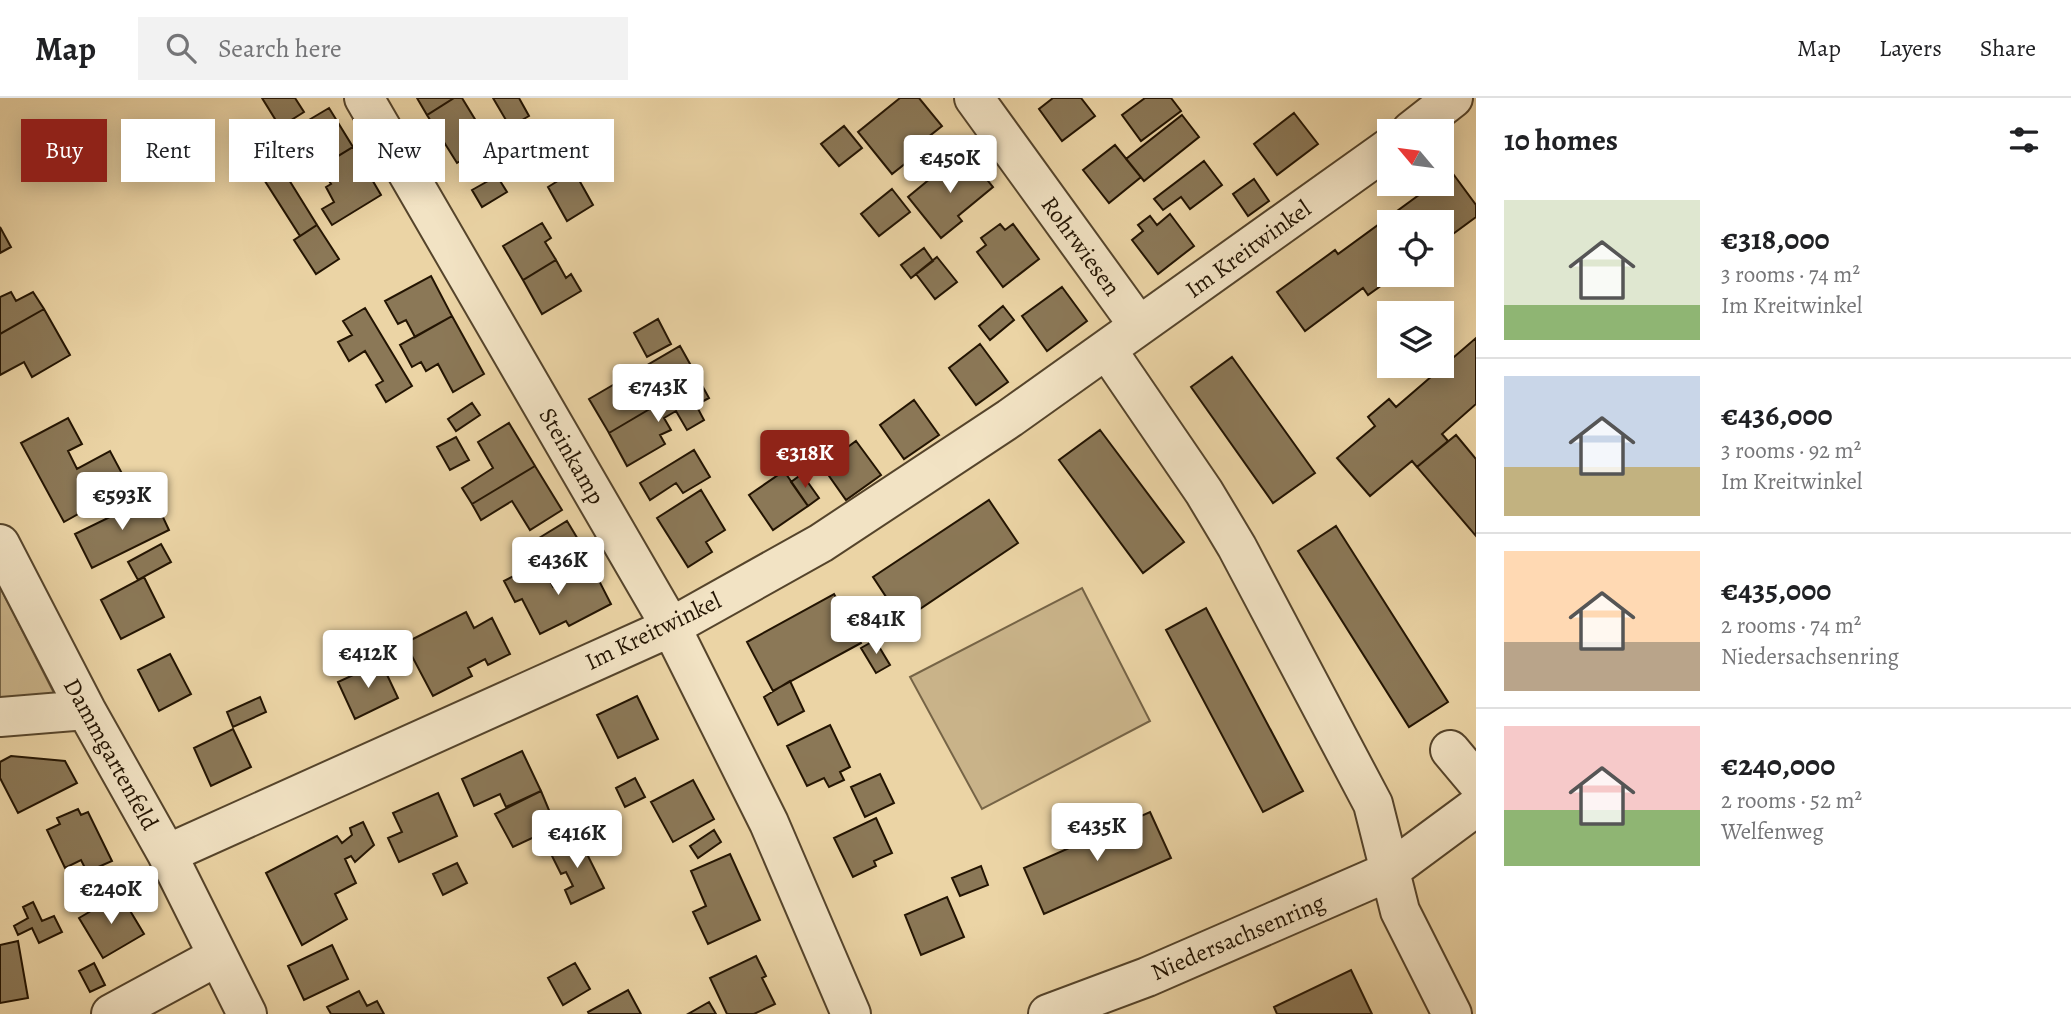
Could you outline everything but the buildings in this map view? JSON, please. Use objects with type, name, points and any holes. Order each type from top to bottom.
[{"type":"street","name":"Steinkamp","points":[[364,98],[671,627],[769,823],[851,1014]]},
{"type":"street","name":"Rohrwiesen","points":[[974,98],[1139,326]]},
{"type":"street","points":[[1426,119],[1453,98]]},
{"type":"street","name":"Im Kreitwinkel","points":[[167,854],[671,627],[821,543],[1107,350],[1377,156]]},
{"type":"street","points":[[1107,350],[1204,492],[1237,547],[1373,804],[1400,911],[1452,1014]]},
{"type":"street","name":"Dammgartenfeld","points":[[0,544],[86,710],[167,854],[247,1014]]},
{"type":"street","points":[[0,716],[86,710]]},
{"type":"street","points":[[1450,750],[1476,781]]},
{"type":"street","name":"Niedersachsenring","points":[[1048,1014],[1147,977],[1388,872],[1476,807]]},
{"type":"street","points":[[111,1014],[218,956]]},
{"type":"shaded area","points":[[0,587],[56,697],[0,702]]},
{"type":"shaded area","points":[[1082,588],[1150,721],[982,809],[910,677]]}]
